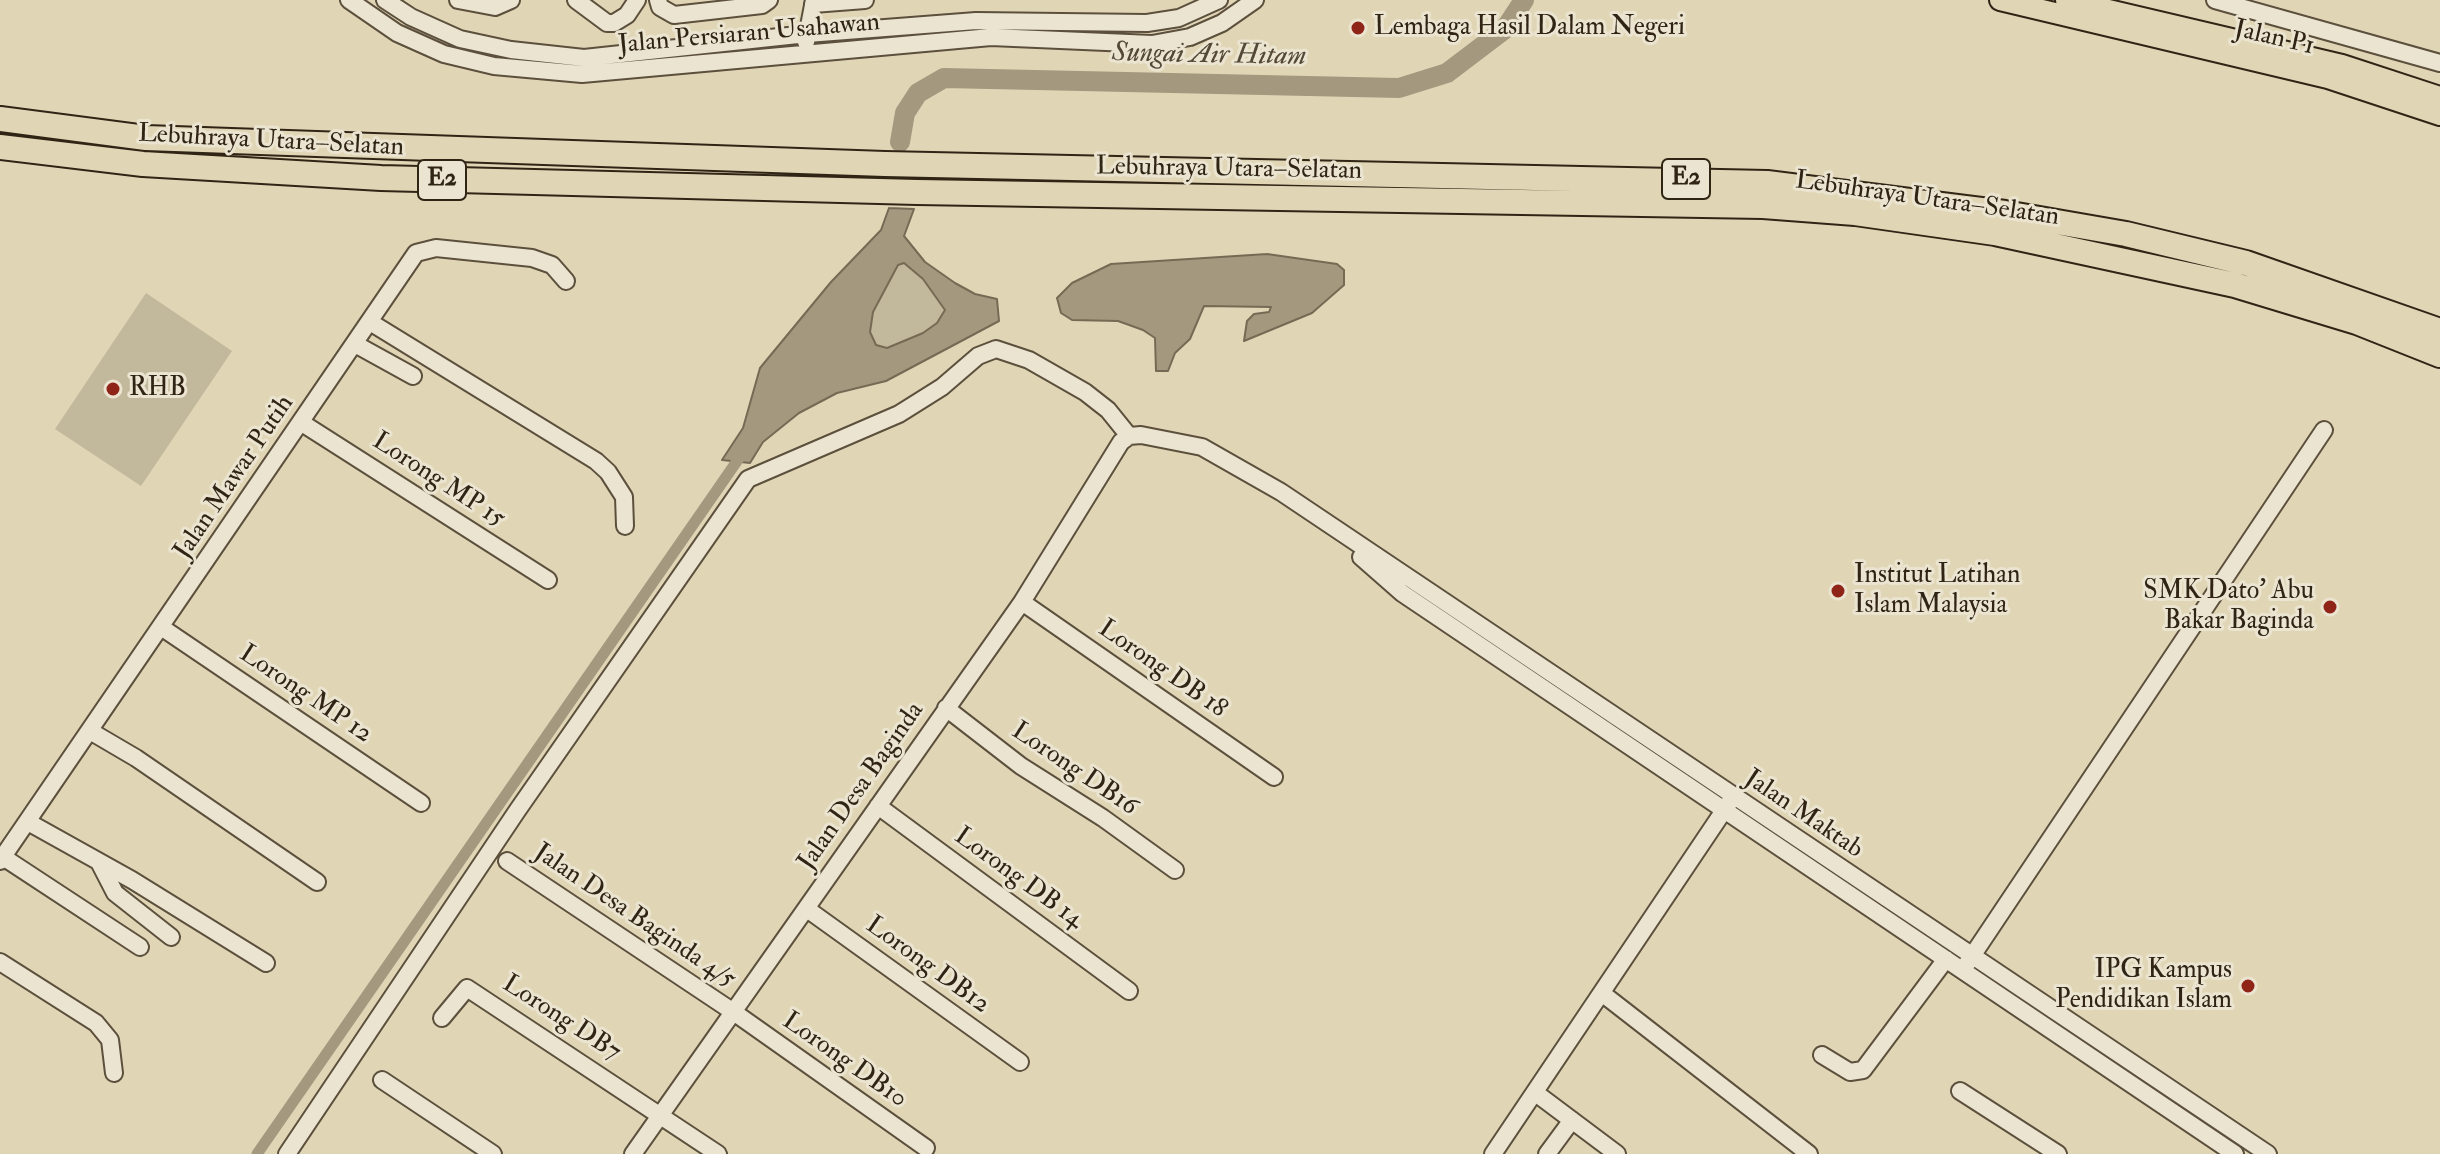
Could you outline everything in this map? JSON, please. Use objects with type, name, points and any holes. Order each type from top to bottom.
[{"type":"highway","name":"Lebuhraya Utara–Selatan","points":[[0,119],[146,138],[885,164],[1691,179],[1824,189],[2126,234],[2246,263],[2440,331]]},
{"type":"highway","name":"Lebuhraya Utara–Selatan","points":[[0,147],[143,164],[381,178],[917,192],[1763,206],[1855,213],[1995,233],[2235,285],[2357,322],[2440,355]]},
{"type":"main road","name":"Jalan P1","points":[[2000,0],[2092,9],[2342,65],[2440,97]]},
{"type":"main road","name":"Jalan P1","points":[[2066,0],[2328,78],[2440,115]]},
{"type":"street","name":"Jalan Persiaran Usahawan","points":[[349,0],[420,45],[494,66],[582,74],[991,37],[1152,44],[1190,37],[1222,23],[1255,0]]},
{"type":"street","name":"Jalan Persiaran Usahawan","points":[[385,0],[411,17],[460,39],[511,50],[584,58],[807,34],[976,21],[1147,23],[1179,18],[1219,0]]},
{"type":"street","points":[[458,0],[495,7],[511,0]]},
{"type":"street","points":[[577,1],[607,23],[614,23],[627,15],[637,0]]},
{"type":"street","points":[[658,0],[660,7],[674,15],[731,5],[762,5],[769,0]]},
{"type":"street","points":[[803,55],[813,2],[865,0]]},
{"type":"street","points":[[2215,0],[2440,63]]},
{"type":"street","name":"Jalan Mawar Putih","points":[[1,859],[412,258],[428,248],[532,258],[552,265],[566,281]]},
{"type":"street","points":[[370,322],[596,461],[608,472],[624,497],[625,526]]},
{"type":"street","points":[[355,344],[413,376]]},
{"type":"street","points":[[287,1154],[517,811],[748,479],[899,414],[942,387],[978,356],[996,349],[1029,360],[1085,392],[1108,410],[1125,439]]},
{"type":"street","name":"Lorong MP 15","points":[[302,423],[548,580]]},
{"type":"street","points":[[1967,963],[2324,430]]},
{"type":"street","name":"Jalan Maktab","points":[[1125,439],[1166,437],[1202,447],[1312,514],[1729,803],[1967,963],[2235,1154]]},
{"type":"street","name":"Jalan Desa Baginda","points":[[633,1154],[1022,602],[1125,439]]},
{"type":"street","name":"Lorong DB 18","points":[[1022,602],[1274,777]]},
{"type":"street","name":"Lorong MP 12","points":[[161,627],[421,803]]},
{"type":"street","name":"Lorong DB16","points":[[946,708],[1021,766],[1103,818],[1175,870]]},
{"type":"street","points":[[90,731],[136,758],[317,882]]},
{"type":"street","points":[[1493,1154],[1537,1094],[1729,803]]},
{"type":"street","name":"Jalan Maktab","points":[[1729,803],[1946,959],[1967,963],[2087,1029],[2268,1154]]},
{"type":"street","name":"Lorong DB 14","points":[[878,806],[1129,991]]},
{"type":"street","points":[[28,822],[266,963]]},
{"type":"street","points":[[1,859],[140,947]]},
{"type":"street","name":"Jalan Desa Baginda 4/5","points":[[507,861],[735,1013]]},
{"type":"street","points":[[99,862],[115,893],[171,937]]},
{"type":"street","name":"Lorong DB12","points":[[807,909],[1020,1062]]},
{"type":"street","points":[[1822,1055],[1850,1072],[1863,1070],[1946,959]]},
{"type":"street","points":[[0,962],[96,1023],[110,1040],[114,1073]]},
{"type":"street","name":"Lorong DB7","points":[[442,1018],[467,988],[661,1114]]},
{"type":"street","points":[[1603,994],[1809,1154]]},
{"type":"street","name":"Lorong DB10","points":[[735,1013],[926,1148]]},
{"type":"street","points":[[382,1080],[493,1154]]},
{"type":"street","points":[[1960,1091],[2058,1154]]},
{"type":"street","points":[[1537,1094],[1617,1154]]},
{"type":"street","points":[[661,1114],[718,1154]]},
{"type":"street","points":[[1547,1154],[1572,1120]]},
{"type":"shaded area","points":[[889,208],[914,209],[904,236],[925,262],[955,283],[975,294],[997,299],[999,321],[886,381],[837,393],[799,413],[763,442],[750,463],[722,460],[743,428],[760,368],[831,282],[881,230]],"holes":[[[904,263],[923,279],[945,310],[937,323],[923,333],[887,348],[876,345],[870,332],[873,312],[898,265]]]},
{"type":"shaded area","points":[[1267,254],[1337,264],[1344,270],[1344,285],[1312,313],[1244,341],[1247,321],[1254,314],[1269,312],[1271,307],[1204,306],[1190,339],[1175,353],[1168,371],[1156,371],[1155,338],[1143,330],[1118,321],[1072,320],[1061,313],[1057,298],[1072,283],[1111,264]]},
{"type":"shaded area","points":[[903,262],[923,279],[945,310],[937,323],[923,333],[888,348],[876,345],[870,332],[873,312],[898,265]]},
{"type":"shaded area","points":[[146,293],[232,351],[141,486],[55,429]]},
{"type":"waterway","name":"Sungai Air Hitam","points":[[900,142],[905,113],[918,93],[944,78],[1399,88],[1447,73],[1505,29],[1524,0]]},
{"type":"waterway","points":[[257,1154],[744,451]]},
{"type":"place","name":"Lembaga Hasil Dalam Negeri","points":[[1358,28]]},
{"type":"place","name":"RHB","points":[[113,389]]},
{"type":"place","name":"Institut Latihan Islam Malaysia","points":[[1838,591]]},
{"type":"place","name":"SMK Dato’ Abu Bakar Baginda","points":[[2330,607]]},
{"type":"place","name":"IPG Kampus Pendidikan Islam","points":[[2248,986]]}]
